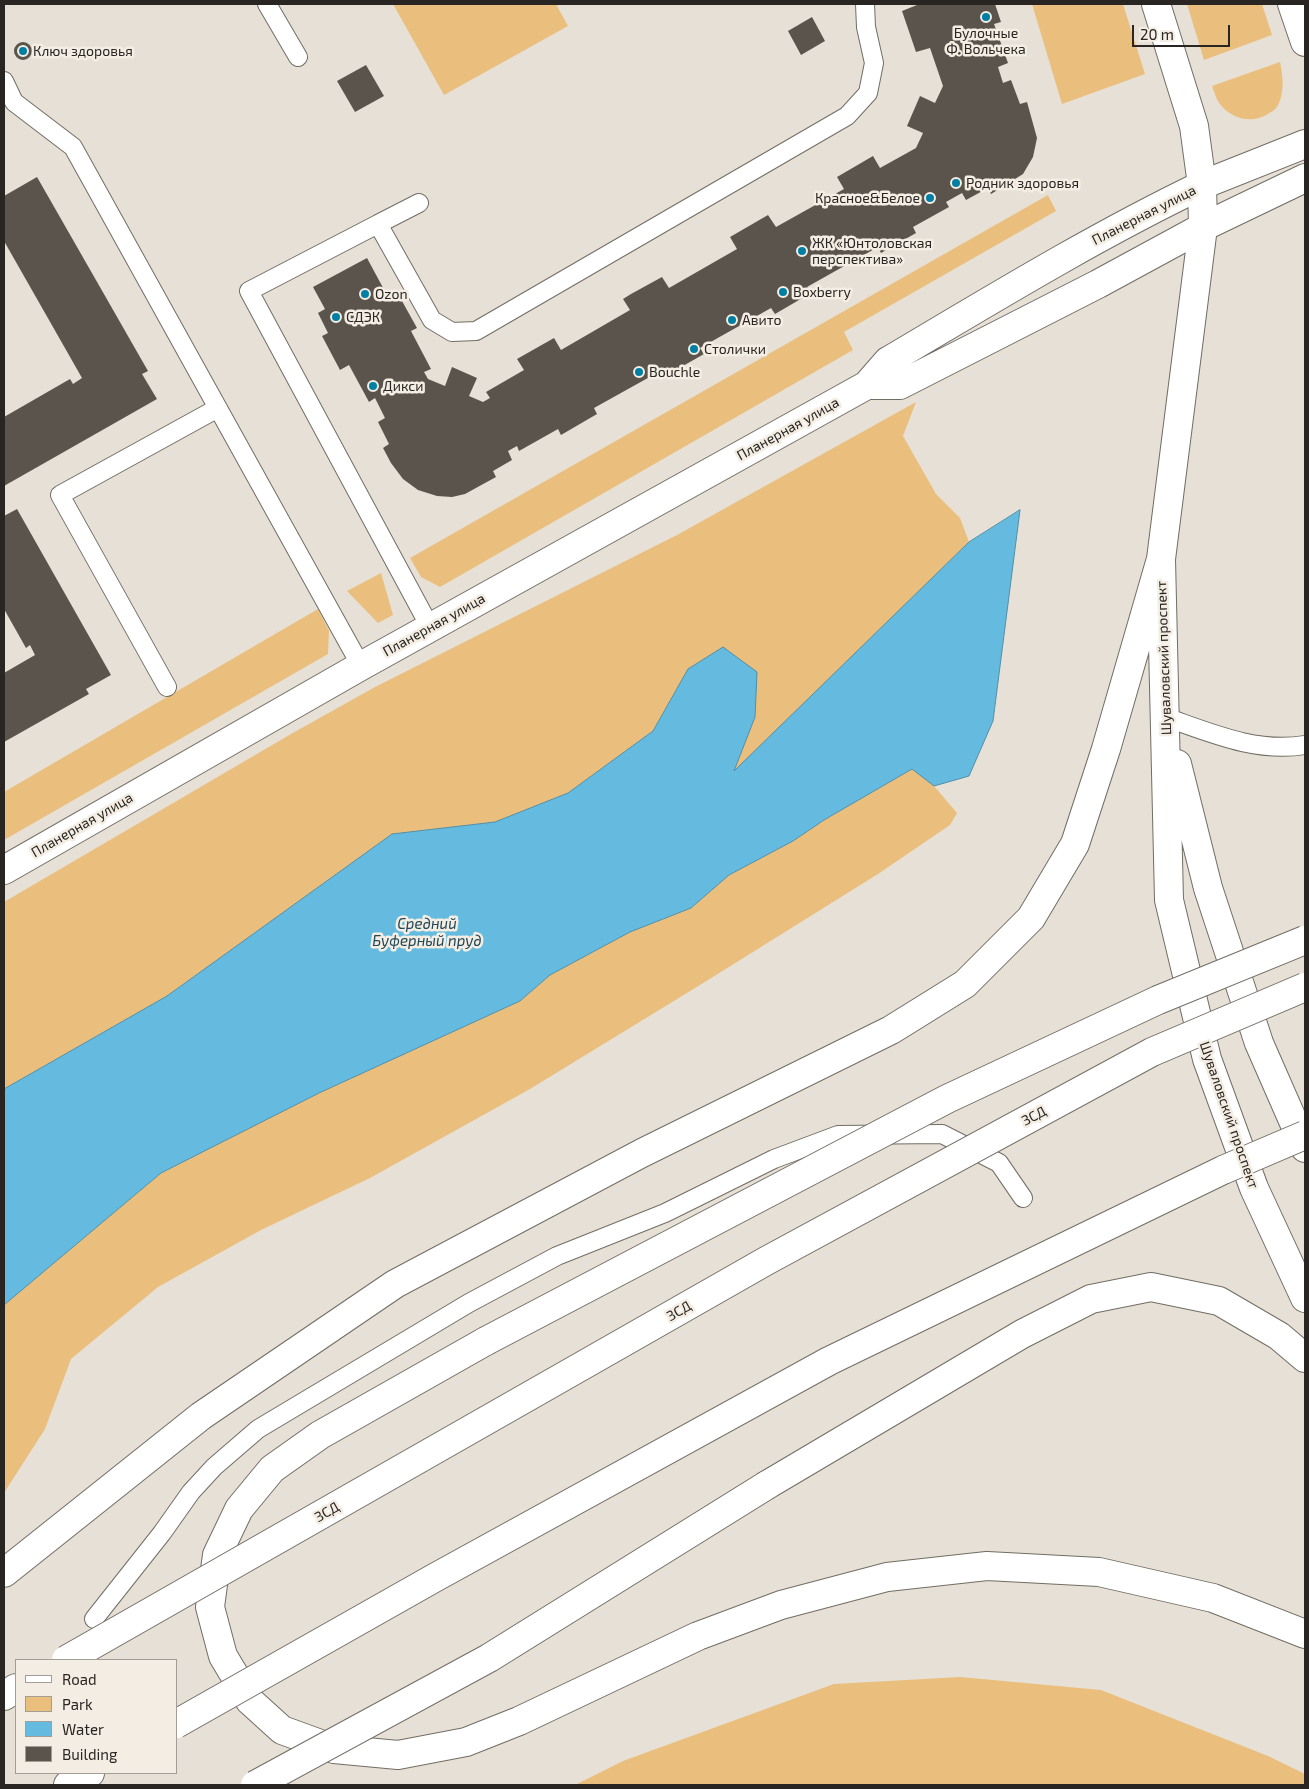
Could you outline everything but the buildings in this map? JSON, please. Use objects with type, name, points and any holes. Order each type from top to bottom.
[{"type":"main road","name":"Шуваловский проспект","points":[[1156,4],[1194,126],[1202,185],[1203,227],[1161,559],[1169,900],[1207,1059],[1254,1188],[1305,1298]]},
{"type":"main road","points":[[1292,4],[1305,42]]},
{"type":"main road","name":"Планерная улица","points":[[4,870],[430,627],[867,385],[888,361],[1080,248],[1202,185],[1305,144]]},
{"type":"main road","name":"Планерная улица","points":[[867,385],[900,385],[1098,284],[1203,227],[1305,178]]},
{"type":"main road","points":[[4,1573],[201,1416],[395,1284],[642,1153],[891,1030],[965,984],[1031,918],[1075,844],[1106,749],[1161,559]]},
{"type":"main road","points":[[1166,717],[1211,898],[1259,1044],[1305,1148]]},
{"type":"main road","points":[[1305,940],[1158,1000],[947,1099],[486,1341],[320,1435],[272,1469],[239,1509],[217,1555],[210,1608],[223,1656],[250,1700],[282,1730],[334,1749],[398,1755],[466,1742],[519,1721],[698,1636],[781,1605],[887,1577],[986,1566],[1099,1572],[1213,1598],[1305,1634]]},
{"type":"main road","name":"ЗСД","points":[[68,1659],[766,1261],[1152,1052],[1305,987]]},
{"type":"main road","points":[[178,1723],[436,1577],[829,1361],[1223,1170],[1305,1135]]},
{"type":"main road","points":[[256,1785],[489,1658],[767,1486],[1022,1334],[1091,1299],[1151,1287],[1219,1301],[1279,1336],[1305,1358]]},
{"type":"main road","points":[[4,1696],[15,1689]]},
{"type":"main road","points":[[68,1785],[88,1774]]},
{"type":"lane","points":[[267,4],[298,57]]},
{"type":"lane","points":[[378,224],[432,320],[452,332],[476,331],[847,116],[868,93],[874,63],[866,27],[864,4]]},
{"type":"lane","points":[[4,81],[9,106],[73,147],[361,666]]},
{"type":"lane","points":[[419,203],[249,291],[430,627]]},
{"type":"lane","points":[[167,687],[60,495],[218,408]]},
{"type":"lane","points":[[1166,717],[1229,739],[1261,746],[1305,745]]},
{"type":"lane","points":[[94,1618],[162,1533],[191,1492],[214,1467],[258,1429],[469,1303],[558,1256],[665,1213],[774,1159],[838,1135],[942,1134],[999,1163],[1023,1198]]},
{"type":"green space","points":[[393,4],[556,4],[568,26],[444,95]]},
{"type":"green space","points":[[1032,4],[1123,4],[1145,74],[1062,104]]},
{"type":"green space","points":[[1187,4],[1262,4],[1272,35],[1204,60]]},
{"type":"green space","points":[[1280,62],[1282,91],[1280,102],[1272,112],[1255,119],[1242,118],[1225,109],[1216,97],[1212,86]]},
{"type":"green space","points":[[1048,195],[1056,211],[844,332],[853,350],[440,587],[421,577],[410,558]]},
{"type":"green space","points":[[916,402],[903,436],[936,494],[960,518],[969,542],[733,773],[755,717],[688,669],[653,731],[568,793],[495,822],[392,834],[167,996],[4,1089],[4,902],[375,687],[677,535]]},
{"type":"green space","points":[[381,573],[393,615],[378,623],[347,591]]},
{"type":"green space","points":[[318,609],[329,631],[328,654],[4,840],[4,792]]},
{"type":"green space","points":[[912,769],[934,786],[957,813],[950,825],[878,874],[530,1089],[370,1178],[261,1230],[158,1287],[71,1359],[45,1429],[4,1493],[4,1305],[161,1173],[319,1093],[520,1001],[550,975],[630,932],[691,908],[729,875],[793,841],[824,820]]},
{"type":"green space","points":[[960,1677],[1101,1690],[1268,1756],[1305,1774],[1305,1785],[575,1785],[623,1761],[834,1684]]},
{"type":"water","name":"Средний Буферный пруд","points":[[1020,510],[993,721],[969,776],[934,786],[912,769],[824,820],[793,841],[729,875],[691,908],[630,932],[550,975],[520,1001],[319,1093],[161,1173],[4,1305],[4,1089],[167,996],[392,834],[495,822],[568,793],[653,731],[688,669],[723,647],[757,672],[755,717],[734,771],[969,542]]},
{"type":"place","name":"Булочные Ф. Вольчека","points":[[986,17]]},
{"type":"place","name":"Ключ здоровья","points":[[23,51]]},
{"type":"place","name":"Родник здоровья","points":[[956,183]]},
{"type":"place","name":"Красное&Белое","points":[[930,198]]},
{"type":"place","name":"ЖК «Юнтоловская перспектива»","points":[[802,251]]},
{"type":"place","name":"Boxberry","points":[[783,292]]},
{"type":"place","name":"Ozon","points":[[365,294]]},
{"type":"place","name":"СДЭК","points":[[336,317]]},
{"type":"place","name":"Авито","points":[[732,320]]},
{"type":"place","name":"Столички","points":[[694,349]]},
{"type":"place","name":"Bouchle","points":[[639,372]]},
{"type":"place","name":"Дикси","points":[[373,386]]}]
